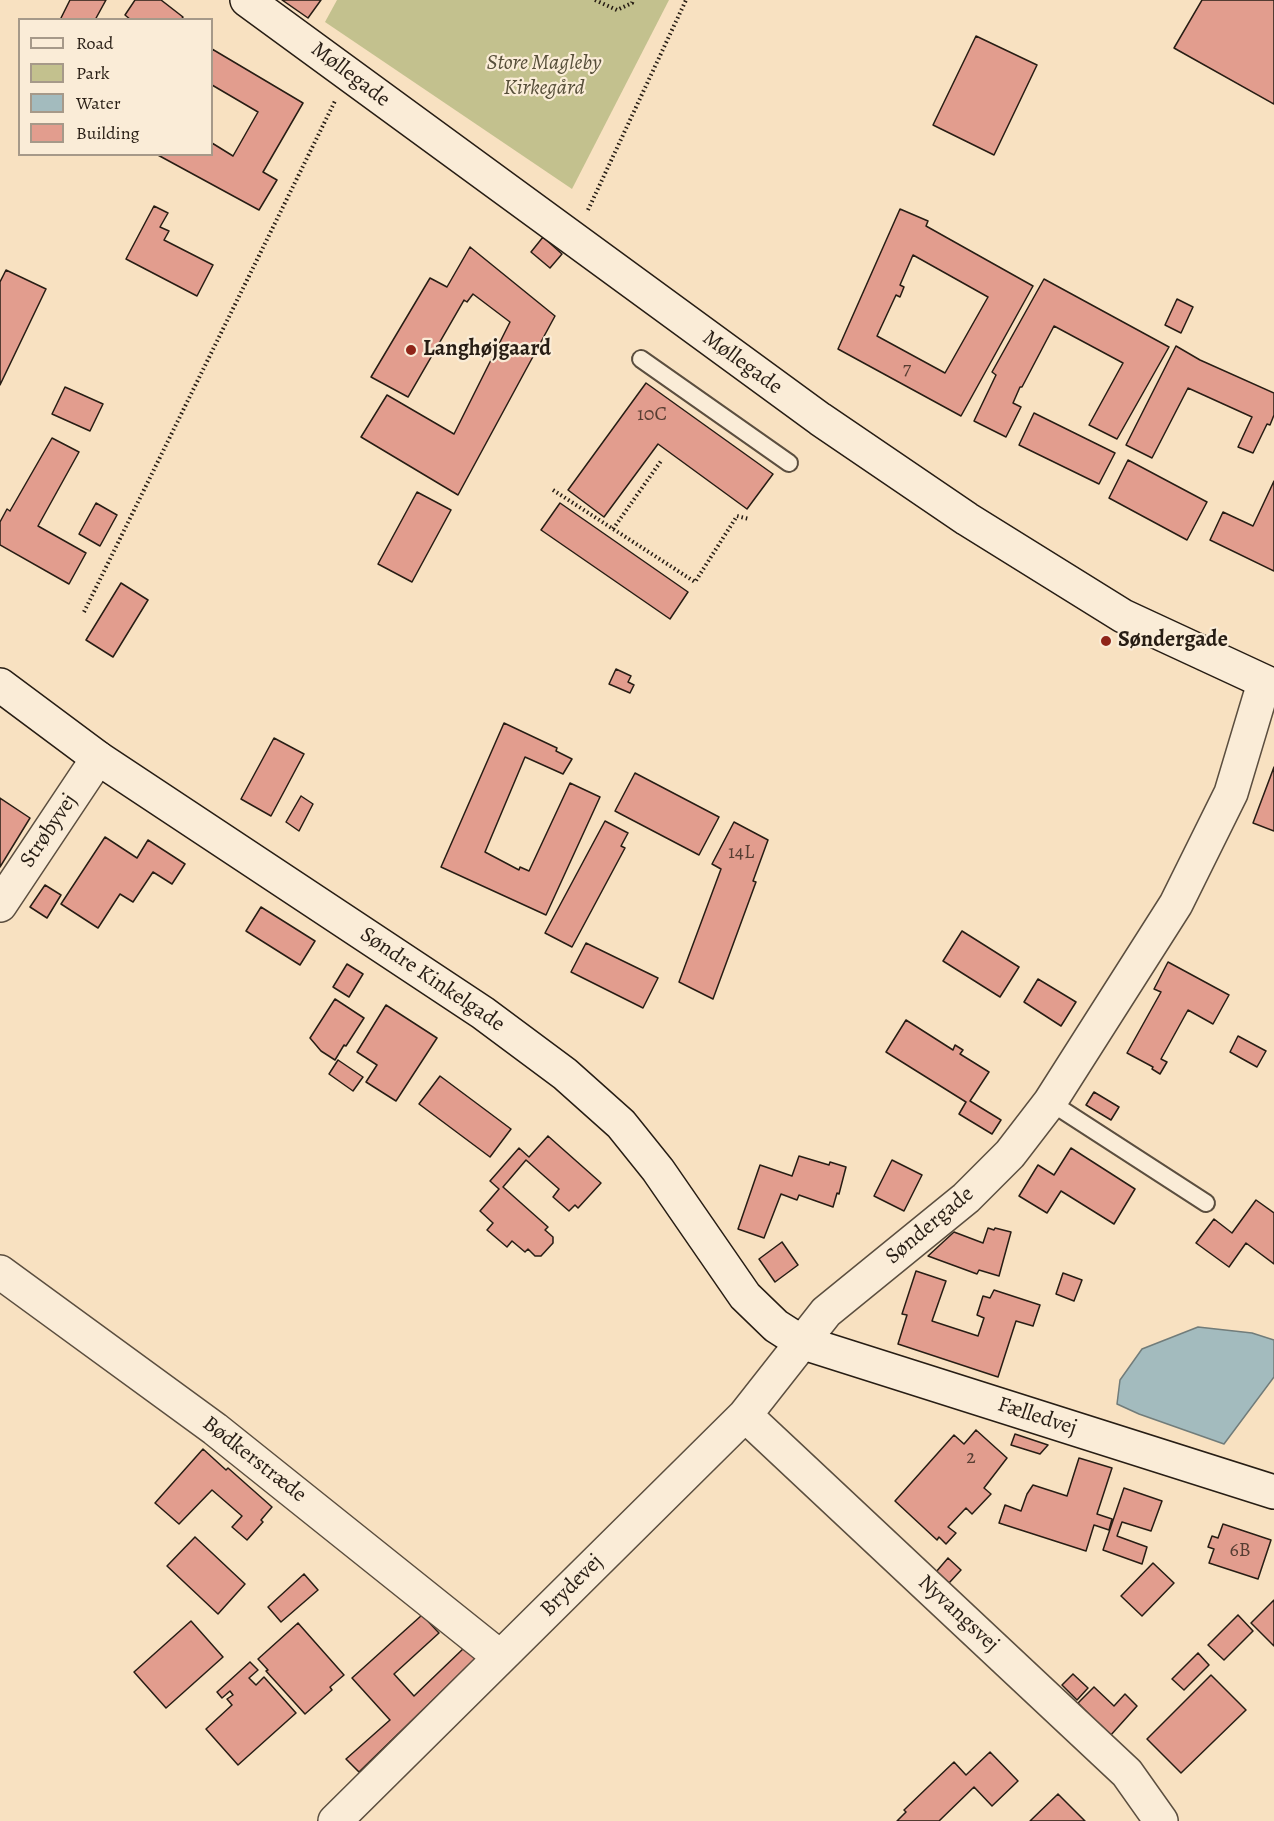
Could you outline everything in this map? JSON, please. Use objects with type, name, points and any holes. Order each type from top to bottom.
[{"type":"street","name":"Møllegade","points":[[247,0],[820,419],[967,519],[1123,616],[1269,685]]},
{"type":"street","name":"Søndre Kinkelgade","points":[[0,685],[98,758],[483,1013],[565,1074],[621,1124],[658,1170],[745,1296],[776,1326],[801,1342]]},
{"type":"street","name":"Søndergade","points":[[801,1342],[826,1312],[966,1198],[1010,1154],[1050,1102],[1176,904],[1232,793],[1269,685]]},
{"type":"street","name":"Strøbyvej","points":[[0,905],[98,758]]},
{"type":"street","name":"Bødkerstræde","points":[[0,1272],[215,1429],[500,1657]]},
{"type":"street","name":"Brydevej","points":[[335,1821],[745,1415],[801,1342]]},
{"type":"street","name":"Fælledvej","points":[[801,1342],[1274,1492]]},
{"type":"street","name":"Nyvangsvej","points":[[745,1415],[1127,1773],[1161,1821]]},
{"type":"lane","points":[[641,359],[789,463]]},
{"type":"lane","points":[[1050,1102],[1206,1203]]},
{"type":"path","points":[[595,0],[617,10],[633,1]]},
{"type":"path","points":[[627,0],[633,1]]},
{"type":"path","points":[[574,241],[686,0]]},
{"type":"path","points":[[84,612],[224,331],[348,73]]},
{"type":"path","points":[[614,529],[661,461]]},
{"type":"path","points":[[553,490],[695,582],[738,516],[749,519]]},
{"type":"green space","name":"Store Magleby Kirkegård","points":[[337,0],[669,0],[572,189],[325,22]]},
{"type":"water","points":[[1198,1327],[1252,1333],[1274,1340],[1274,1377],[1224,1444],[1117,1404],[1120,1380],[1142,1349]]},
{"type":"building","points":[[70,0],[106,0],[96,18],[61,18]]},
{"type":"building","points":[[135,0],[161,0],[183,17],[129,18],[125,15]]},
{"type":"building","points":[[282,0],[321,0],[308,18]]},
{"type":"building","points":[[1202,0],[1274,0],[1274,104],[1174,48]]},
{"type":"building","points":[[976,36],[1037,65],[994,155],[933,125]]},
{"type":"building","points":[[213,50],[303,103],[263,172],[277,180],[259,210],[160,156],[213,156],[213,144],[233,156],[258,112],[213,86]]},
{"type":"building","points":[[154,206],[168,213],[160,227],[169,231],[164,240],[213,265],[197,296],[126,259]]},
{"type":"building","points":[[900,209],[928,221],[926,226],[1033,286],[961,416],[838,349]],"holes":[[[913,255],[988,297],[945,373],[877,336],[896,295],[900,297],[904,287],[900,285]]]},
{"type":"building","points":[[543,237],[562,254],[550,268],[531,252]]},
{"type":"building","name":"Langhøjgaard","points":[[470,247],[555,316],[458,495],[361,437],[387,395],[454,434],[510,322],[473,294],[467,302],[464,300],[408,397],[371,377],[430,278],[447,287]]},
{"type":"building","points":[[6,270],[46,289],[0,385],[0,282]]},
{"type":"building","points":[[1044,279],[1169,347],[1117,439],[1089,425],[1123,363],[1054,326],[1013,403],[1021,407],[1006,437],[974,421],[996,375],[992,372]]},
{"type":"building","points":[[1177,299],[1193,307],[1181,333],[1165,325]]},
{"type":"building","points":[[1176,346],[1200,360],[1274,393],[1274,415],[1253,453],[1238,447],[1252,417],[1188,388],[1152,458],[1126,445]]},
{"type":"building","points":[[646,383],[773,474],[747,509],[658,444],[604,517],[568,490]]},
{"type":"building","points":[[65,387],[103,404],[90,431],[52,414]]},
{"type":"building","points":[[1034,413],[1115,453],[1099,484],[1019,445]]},
{"type":"building","points":[[52,438],[79,452],[38,526],[86,553],[69,584],[0,545],[0,522],[7,509],[10,511]]},
{"type":"building","points":[[1128,460],[1207,502],[1187,540],[1109,498]]},
{"type":"building","points":[[1274,481],[1274,571],[1210,540],[1223,512],[1253,526]]},
{"type":"building","points":[[417,492],[451,510],[412,582],[378,564]]},
{"type":"building","points":[[96,503],[117,515],[100,546],[79,534]]},
{"type":"building","points":[[560,503],[688,592],[670,619],[541,530]]},
{"type":"building","points":[[121,583],[148,600],[113,657],[86,640]]},
{"type":"building","points":[[616,669],[631,676],[628,682],[634,685],[630,693],[609,684]]},
{"type":"building","points":[[504,723],[557,748],[556,751],[572,759],[563,774],[525,757],[485,852],[519,870],[520,867],[529,871],[570,783],[600,797],[546,915],[441,867]]},
{"type":"building","points":[[274,738],[304,754],[271,816],[241,799]]},
{"type":"building","points":[[1274,767],[1274,831],[1253,823]]},
{"type":"building","points":[[635,773],[719,817],[699,855],[615,811]]},
{"type":"building","points":[[301,796],[313,804],[299,831],[286,822]]},
{"type":"building","points":[[0,798],[30,818],[0,867]]},
{"type":"building","points":[[605,821],[628,833],[621,846],[625,848],[572,947],[545,933]]},
{"type":"building","points":[[734,822],[768,840],[753,881],[756,882],[713,999],[679,982],[721,869],[712,864]]},
{"type":"building","points":[[105,837],[137,858],[148,840],[185,864],[172,884],[153,872],[133,902],[120,894],[98,928],[61,904]]},
{"type":"building","points":[[45,885],[61,895],[47,918],[30,907]]},
{"type":"building","points":[[261,907],[315,941],[300,965],[246,931]]},
{"type":"building","points":[[962,931],[1019,967],[1000,997],[943,961]]},
{"type":"building","points":[[586,943],[658,978],[643,1008],[571,972]]},
{"type":"building","points":[[1168,962],[1229,995],[1213,1024],[1188,1010],[1161,1059],[1167,1062],[1160,1074],[1152,1069],[1153,1067],[1127,1053],[1161,992],[1154,989]]},
{"type":"building","points":[[347,964],[363,974],[349,997],[333,987]]},
{"type":"building","points":[[1038,979],[1076,1002],[1061,1026],[1024,1002]]},
{"type":"building","points":[[335,999],[364,1018],[335,1060],[321,1051],[310,1038]]},
{"type":"building","points":[[386,1005],[437,1038],[396,1101],[366,1082],[377,1065],[357,1052]]},
{"type":"building","points":[[906,1020],[953,1050],[955,1045],[963,1050],[960,1054],[989,1072],[970,1101],[1001,1120],[992,1134],[959,1114],[966,1102],[886,1052]]},
{"type":"building","points":[[1238,1036],[1266,1051],[1257,1067],[1230,1052]]},
{"type":"building","points":[[338,1060],[363,1077],[353,1091],[329,1074]]},
{"type":"building","points":[[440,1076],[511,1129],[490,1157],[419,1104]]},
{"type":"building","points":[[1094,1092],[1119,1107],[1111,1120],[1086,1105]]},
{"type":"building","points":[[548,1136],[601,1183],[578,1208],[575,1205],[569,1211],[553,1197],[559,1189],[526,1160],[503,1187],[548,1227],[545,1230],[553,1237],[553,1243],[541,1256],[535,1256],[528,1249],[525,1252],[512,1241],[507,1247],[487,1230],[493,1223],[480,1211],[499,1189],[490,1181],[519,1148],[529,1157]]},
{"type":"building","points":[[1071,1148],[1135,1189],[1114,1224],[1061,1191],[1047,1213],[1019,1196],[1038,1165],[1054,1175]]},
{"type":"building","points":[[799,1156],[829,1165],[830,1162],[846,1167],[833,1207],[799,1195],[797,1200],[781,1194],[764,1238],[738,1229],[760,1165],[792,1176]]},
{"type":"building","points":[[892,1160],[922,1175],[904,1211],[874,1196]]},
{"type":"building","points":[[1256,1200],[1274,1213],[1274,1264],[1246,1243],[1229,1267],[1196,1243],[1214,1219],[1232,1233]]},
{"type":"building","points":[[988,1228],[1011,1232],[999,1276],[979,1270],[977,1274],[928,1256],[954,1232],[983,1243]]},
{"type":"building","points":[[782,1242],[798,1265],[775,1282],[759,1259]]},
{"type":"building","points":[[916,1271],[946,1281],[932,1321],[978,1336],[984,1318],[977,1315],[983,1296],[990,1298],[994,1290],[1040,1305],[1033,1326],[1016,1321],[998,1377],[898,1344],[907,1315],[902,1314]]},
{"type":"building","points":[[1063,1273],[1082,1280],[1074,1301],[1056,1294]]},
{"type":"building","points":[[976,1430],[1007,1458],[984,1488],[991,1494],[972,1514],[966,1508],[948,1527],[956,1533],[946,1544],[939,1537],[937,1540],[895,1501],[954,1435],[964,1444]]},
{"type":"building","points":[[1015,1434],[1048,1445],[1040,1454],[1011,1445]]},
{"type":"building","points":[[203,1449],[272,1507],[261,1520],[263,1522],[247,1540],[232,1527],[242,1516],[212,1490],[179,1524],[155,1503]]},
{"type":"building","points":[[1079,1458],[1112,1468],[1097,1514],[1112,1519],[1109,1530],[1094,1525],[1086,1551],[999,1523],[1005,1505],[1021,1511],[1033,1485],[1067,1496]]},
{"type":"building","points":[[1124,1488],[1162,1501],[1151,1531],[1122,1522],[1117,1536],[1147,1547],[1142,1564],[1103,1550]]},
{"type":"building","points":[[1223,1524],[1271,1540],[1258,1579],[1209,1563],[1214,1549],[1208,1547],[1212,1536],[1218,1538]]},
{"type":"building","points":[[195,1537],[245,1584],[218,1614],[167,1566]]},
{"type":"building","points":[[948,1558],[961,1570],[949,1583],[936,1572]]},
{"type":"building","points":[[1153,1563],[1174,1583],[1142,1616],[1121,1596]]},
{"type":"building","points":[[304,1574],[318,1590],[281,1622],[268,1607]]},
{"type":"building","points":[[1274,1600],[1274,1646],[1251,1623]]},
{"type":"building","points":[[422,1615],[439,1633],[394,1674],[414,1696],[465,1647],[476,1658],[359,1772],[346,1759],[390,1720],[352,1678]]},
{"type":"building","points":[[1238,1615],[1253,1631],[1224,1660],[1208,1645]]},
{"type":"building","points":[[191,1621],[223,1657],[166,1708],[134,1672]]},
{"type":"building","points":[[298,1623],[344,1675],[330,1687],[332,1690],[305,1714],[258,1659]]},
{"type":"building","points":[[1198,1653],[1209,1665],[1184,1690],[1172,1679]]},
{"type":"building","points":[[250,1662],[258,1670],[249,1678],[256,1685],[264,1677],[296,1713],[238,1765],[206,1729],[232,1705],[227,1699],[233,1695],[230,1691],[222,1698],[217,1692]]},
{"type":"building","points":[[1073,1674],[1088,1688],[1077,1700],[1062,1685]]},
{"type":"building","points":[[1211,1675],[1246,1710],[1181,1773],[1147,1739]]},
{"type":"building","points":[[1094,1687],[1114,1706],[1125,1694],[1137,1706],[1110,1736],[1078,1703]]},
{"type":"building","points":[[990,1752],[1018,1781],[992,1806],[974,1787],[939,1821],[897,1821],[906,1812],[904,1810],[954,1762],[966,1775]]},
{"type":"building","points":[[1058,1794],[1085,1821],[1030,1821]]},
{"type":"place","name":"Langhøjgaard","points":[[411,350]]},
{"type":"place","name":"Søndergade","points":[[1106,641]]}]
